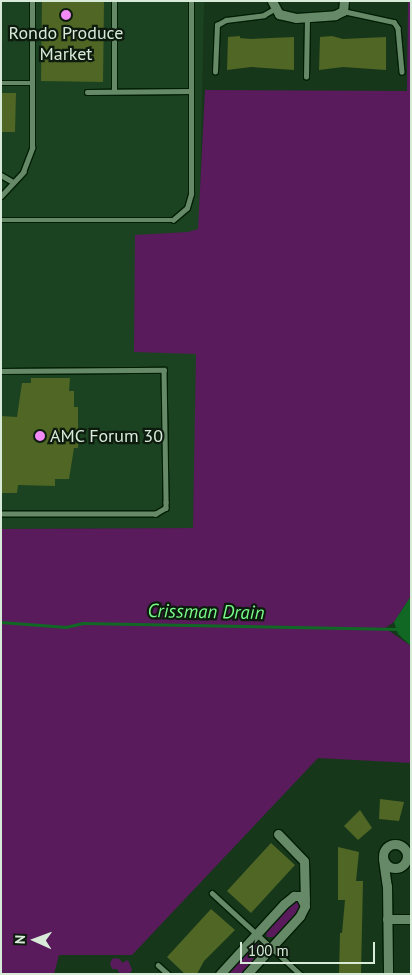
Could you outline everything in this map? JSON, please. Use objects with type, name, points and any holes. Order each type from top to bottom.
[{"type":"street","points":[[273,5],[287,17],[335,15],[344,6]]},
{"type":"street","points":[[247,974],[300,916],[305,906],[306,881],[303,858],[278,834]]},
{"type":"street","points":[[387,886],[399,868],[405,863],[407,855],[400,845],[389,845],[383,851],[387,886],[388,974]]},
{"type":"street","points":[[383,859],[387,866],[399,868]]},
{"type":"street","points":[[220,974],[306,881]]},
{"type":"street","points":[[294,896],[303,898],[305,906]]},
{"type":"street","points":[[387,919],[411,919]]},
{"type":"lane","points":[[1,196],[23,172],[32,148],[32,1]]},
{"type":"lane","points":[[114,1],[114,92]]},
{"type":"lane","points":[[1,220],[178,217],[191,199],[191,1]]},
{"type":"lane","points":[[215,72],[218,25],[226,20],[264,15],[273,5]]},
{"type":"lane","points":[[344,6],[394,22],[398,28],[402,72]]},
{"type":"lane","points":[[306,77],[307,17]]},
{"type":"lane","points":[[1,83],[32,83]]},
{"type":"lane","points":[[87,92],[191,90]]},
{"type":"lane","points":[[1,175],[13,182]]},
{"type":"lane","points":[[1,371],[164,370],[166,502],[166,508],[156,514],[1,514]]},
{"type":"lane","points":[[212,893],[300,974]]},
{"type":"lane","points":[[158,965],[168,974]]},
{"type":"shaded area","points":[[1,1],[204,1],[193,528],[1,529]]},
{"type":"shaded area","points":[[408,1],[411,1],[411,596],[394,622],[385,628],[411,646],[411,763],[318,758],[132,955],[59,955],[54,974],[1,974],[1,529],[193,528],[196,354],[134,352],[135,235],[188,232],[198,229],[205,90],[407,91]]},
{"type":"shaded area","points":[[411,596],[411,646],[398,634],[394,622]]},
{"type":"shaded area","points":[[294,901],[300,902],[298,911],[274,937],[267,937],[266,930]]},
{"type":"shaded area","points":[[254,943],[261,944],[262,951],[241,974],[227,974]]},
{"type":"shaded area","points":[[113,958],[120,959],[122,963],[128,960],[132,970],[129,974],[120,974],[117,969],[112,969],[110,963]]},
{"type":"building","points":[[42,1],[104,1],[103,82],[41,81]]},
{"type":"building","points":[[240,36],[240,38],[251,39],[294,37],[294,70],[251,67],[227,70],[228,37]]},
{"type":"building","points":[[332,36],[343,39],[386,37],[386,70],[343,67],[319,70],[320,37]]},
{"type":"building","points":[[1,93],[16,93],[15,132],[1,132]]},
{"type":"building","name":"AMC Forum 30","points":[[31,378],[70,378],[69,391],[74,391],[74,407],[78,407],[78,448],[74,448],[69,479],[55,479],[55,486],[18,485],[17,493],[1,493],[1,416],[17,417],[22,383],[31,383]]},
{"type":"building","points":[[380,799],[404,802],[399,821],[379,819]]},
{"type":"building","points":[[360,810],[372,828],[358,840],[344,826]]},
{"type":"building","points":[[271,843],[295,865],[251,913],[227,891]]},
{"type":"building","points":[[338,847],[359,852],[356,881],[363,881],[361,974],[339,974],[340,933],[342,933],[345,900],[338,900]]},
{"type":"building","points":[[211,909],[235,930],[204,961],[197,974],[185,974],[167,957]]},
{"type":"waterway","name":"Crissman Drain","points":[[1,622],[66,627],[83,623],[399,629]]},
{"type":"place","name":"Rondo Produce Market","points":[[66,15]]},
{"type":"place","name":"AMC Forum 30","points":[[40,436]]}]
